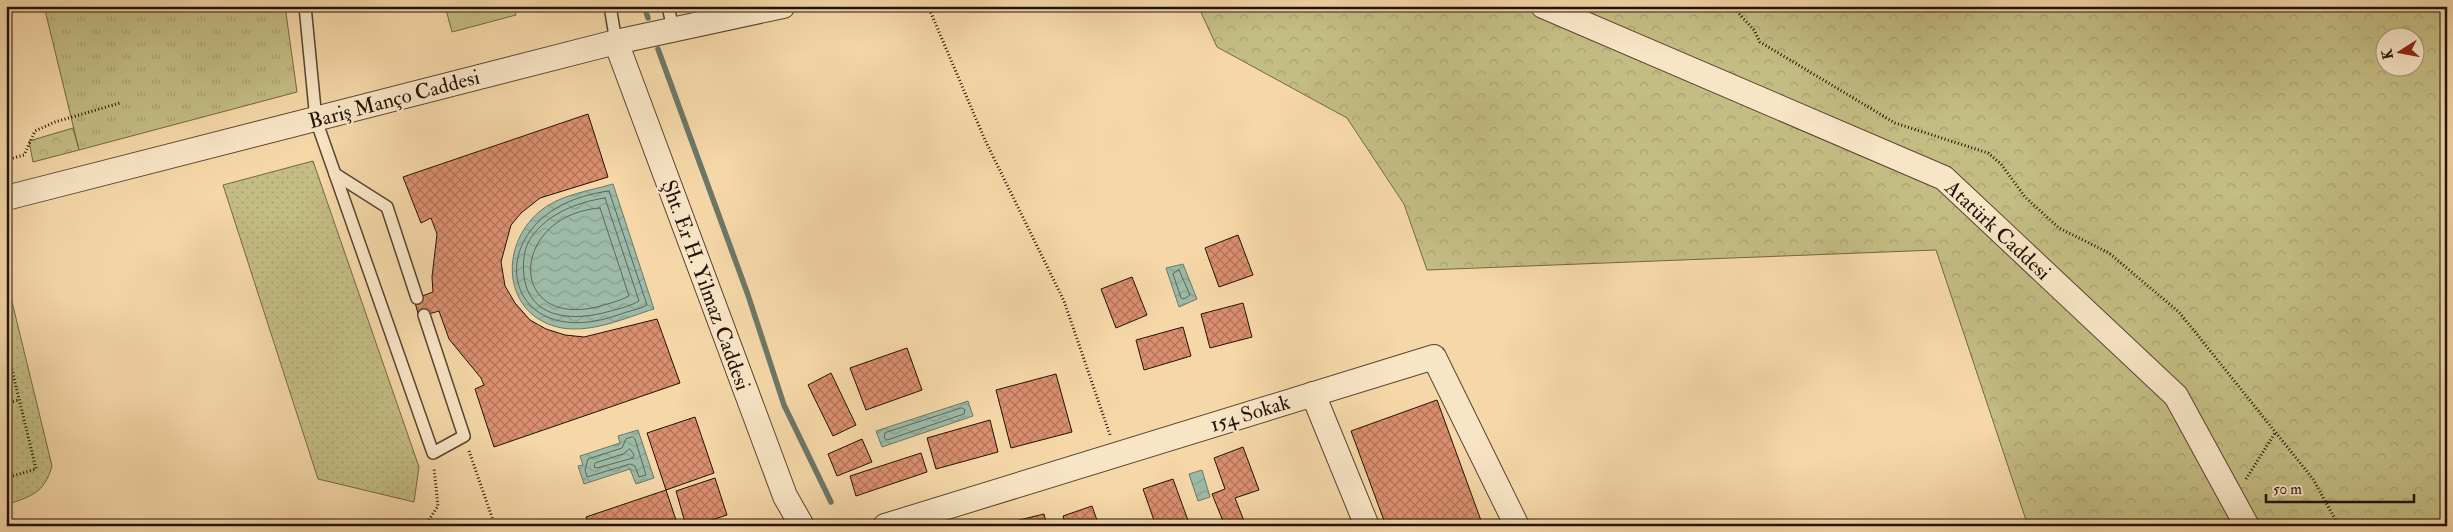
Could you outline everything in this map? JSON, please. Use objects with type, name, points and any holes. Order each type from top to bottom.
[{"type":"street","name":"Bariş Manço Caddesi","points":[[6,198],[616,42],[670,18],[783,6]]},
{"type":"street","name":"Atatürk Caddesi","points":[[1543,6],[1944,178],[2176,396],[2248,526]]},
{"type":"street","name":"Şht. Er H. Yilmaz Caddesi","points":[[616,42],[785,496],[802,526]]},
{"type":"street","name":"154 Sokak","points":[[885,526],[1434,356],[1517,526]]},
{"type":"street","points":[[1313,394],[1368,526]]},
{"type":"lane","points":[[305,6],[316,120],[433,454],[464,436],[424,316]]},
{"type":"lane","points":[[610,6],[616,42]]},
{"type":"lane","points":[[335,174],[387,207],[417,298]]},
{"type":"path","points":[[928,6],[985,140],[1064,301],[1116,454]]},
{"type":"path","points":[[1732,6],[1754,30],[1760,42],[1895,123],[1988,153],[2001,164],[2025,197],[2059,228],[2109,253],[2179,312],[2313,479],[2335,519],[2336,526]]},
{"type":"path","points":[[6,160],[24,155],[35,131],[56,122],[120,103]]},
{"type":"path","points":[[6,345],[36,469],[6,478]]},
{"type":"path","points":[[6,403],[19,400]]},
{"type":"path","points":[[2233,499],[2275,433]]},
{"type":"path","points":[[464,436],[495,526]]},
{"type":"path","points":[[426,526],[438,506],[433,454]]},
{"type":"green space","points":[[44,6],[285,6],[297,92],[79,150]]},
{"type":"green space","points":[[445,6],[514,6],[516,15],[452,32]]},
{"type":"green space","points":[[1198,6],[2447,6],[2447,526],[2028,526],[1936,250],[1427,270],[1404,204],[1347,118],[1217,47]]},
{"type":"green space","points":[[73,128],[79,150],[33,162],[29,141]]},
{"type":"green space","points":[[313,161],[419,467],[414,502],[318,479],[223,185]]},
{"type":"green space","points":[[6,277],[52,466],[41,488],[29,496],[6,505]]},
{"type":"water","points":[[613,184],[654,309],[597,327],[562,328],[542,321],[528,310],[518,296],[513,279],[513,261],[517,243],[526,227],[539,212],[555,201]]},
{"type":"water","points":[[1183,264],[1197,299],[1179,307],[1166,268]]},
{"type":"water","points":[[968,401],[973,416],[882,447],[876,431]]},
{"type":"water","points":[[638,430],[654,478],[636,484],[630,469],[584,484],[578,466],[583,465],[580,456],[620,443],[618,436]]},
{"type":"water","points":[[1202,470],[1210,497],[1198,501],[1189,474]]},
{"type":"building","points":[[588,114],[608,177],[540,198],[521,213],[511,225],[501,262],[505,286],[515,303],[530,320],[546,329],[565,335],[584,337],[657,319],[680,383],[494,447],[475,389],[484,385],[481,378],[449,339],[439,311],[419,317],[414,299],[433,292],[432,277],[437,234],[431,218],[421,223],[403,177]]},
{"type":"building","points":[[1238,235],[1253,275],[1219,287],[1205,248]]},
{"type":"building","points":[[1132,277],[1147,315],[1116,328],[1101,289]]},
{"type":"building","points":[[1243,303],[1252,337],[1210,348],[1201,314]]},
{"type":"building","points":[[1183,327],[1191,356],[1144,370],[1136,340]]},
{"type":"building","points":[[907,348],[922,390],[866,410],[850,368]]},
{"type":"building","points":[[831,373],[856,425],[833,436],[808,385]]},
{"type":"building","points":[[1056,374],[1072,432],[1011,448],[996,390]]},
{"type":"building","points":[[1437,400],[1483,526],[1386,526],[1351,431]]},
{"type":"building","points":[[695,417],[714,473],[666,490],[647,433]]},
{"type":"building","points":[[990,420],[998,452],[936,469],[927,438]]},
{"type":"building","points":[[862,439],[872,462],[837,476],[828,454]]},
{"type":"building","points":[[1243,447],[1259,490],[1235,498],[1246,526],[1225,526],[1212,494],[1225,489],[1214,458]]},
{"type":"building","points":[[921,453],[927,472],[856,496],[850,476]]},
{"type":"building","points":[[715,478],[727,515],[693,526],[686,526],[676,491]]},
{"type":"building","points":[[1173,479],[1190,526],[1156,526],[1143,489]]},
{"type":"building","points":[[666,490],[678,526],[589,526],[586,517]]},
{"type":"building","points":[[1092,506],[1099,526],[1066,526],[1063,516]]},
{"type":"building","points":[[1044,514],[1047,526],[1012,526],[1011,522]]},
{"type":"waterway","points":[[644,6],[648,18]]},
{"type":"waterway","points":[[658,49],[748,295],[784,405],[831,502]]}]
